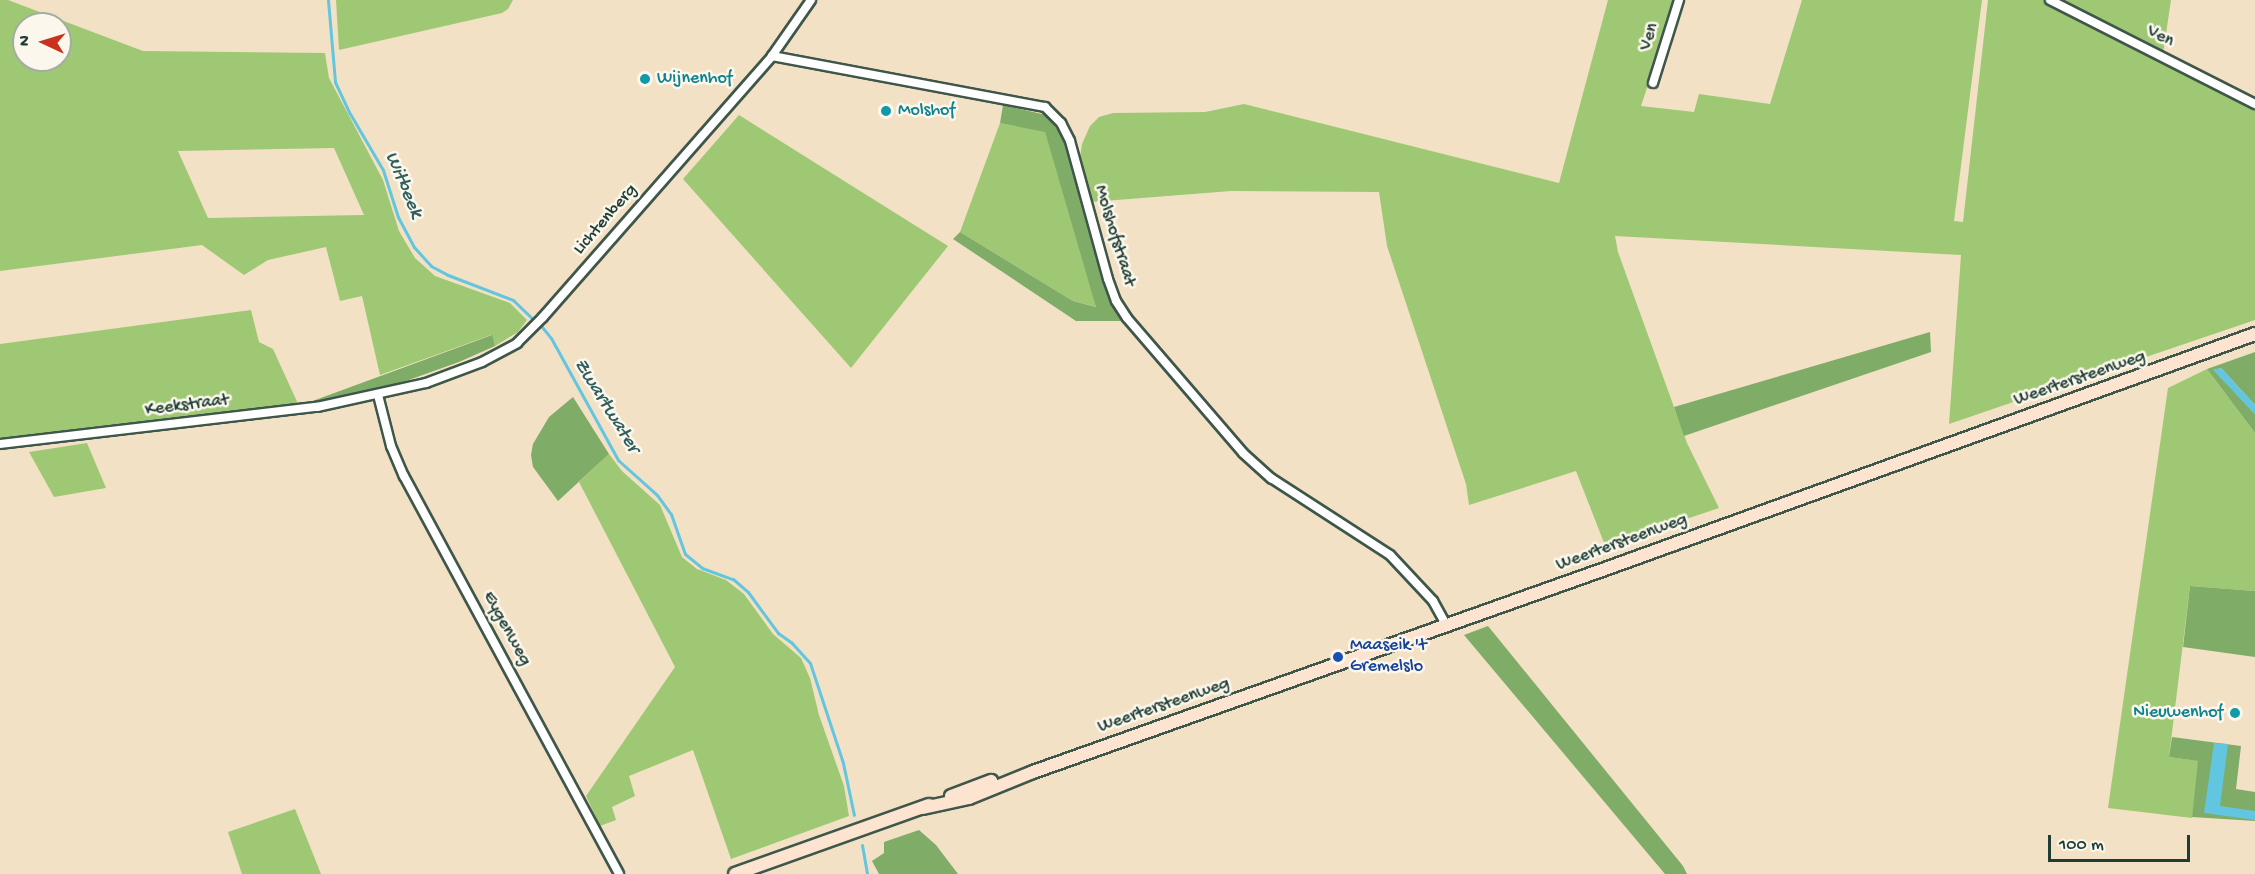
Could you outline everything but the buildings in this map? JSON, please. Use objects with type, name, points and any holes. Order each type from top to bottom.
[{"type":"main road","name":"Weertersteenweg","points":[[735,874],[923,808],[969,798],[1033,772],[2223,348],[2255,334]]},
{"type":"main road","name":"Weertersteenweg","points":[[2223,348],[2255,342]]},
{"type":"street","name":"Lichtenberg","points":[[378,394],[426,383],[482,362],[517,343],[528,333],[772,56],[811,0]]},
{"type":"street","name":"Ven","points":[[1653,83],[1679,0]]},
{"type":"street","name":"Ven","points":[[2050,0],[2255,104]]},
{"type":"street","name":"Molshofstraat","points":[[772,56],[1045,107],[1061,123],[1070,141],[1108,279],[1116,301],[1127,318],[1244,453],[1271,477],[1390,555],[1433,601],[1447,626]]},
{"type":"street","name":"Keekstraat","points":[[0,444],[317,407],[378,394]]},
{"type":"street","name":"Eygenweg","points":[[378,394],[391,446],[404,476],[620,874]]},
{"type":"green space","points":[[0,0],[8,0],[40,12],[12,12],[12,72],[72,72],[72,24],[143,51],[325,53],[329,78],[383,180],[399,231],[415,258],[435,276],[510,303],[527,320],[518,332],[495,346],[491,335],[380,375],[362,296],[340,301],[326,247],[268,260],[244,275],[202,245],[0,271]],"holes":[[[334,148],[364,215],[208,218],[178,151]]]},
{"type":"green space","points":[[336,0],[513,0],[508,9],[502,13],[339,50]]},
{"type":"green space","points":[[1608,0],[1676,0],[1641,106],[1694,112],[1699,94],[1770,104],[1802,0],[1982,0],[1954,221],[1963,222],[1988,0],[2044,0],[2255,106],[2255,320],[1949,424],[1961,255],[1615,236],[1618,252],[1687,443],[1719,508],[1630,538],[1608,553],[1576,471],[1469,505],[1466,484],[1387,246],[1379,192],[1231,191],[1091,202],[1080,157],[1082,144],[1090,126],[1099,117],[1113,113],[1205,112],[1244,104],[1559,183]]},
{"type":"green space","points":[[2055,0],[2171,0],[2163,54]]},
{"type":"green space","points":[[1003,105],[1046,115],[1064,138],[1091,240],[1109,293],[1125,321],[1076,321],[953,239],[960,232],[1073,301],[1096,307],[1045,132],[1000,123]]},
{"type":"green space","points":[[739,115],[948,246],[851,368],[683,179]]},
{"type":"green space","points":[[1000,123],[1045,131],[1097,307],[1073,301],[960,232]]},
{"type":"green space","points":[[251,310],[259,342],[273,349],[299,406],[0,440],[0,344]]},
{"type":"green space","points":[[1930,332],[1931,352],[1684,436],[1674,407]]},
{"type":"green space","points":[[492,335],[495,346],[459,362],[378,391],[299,406]]},
{"type":"green space","points":[[2255,352],[2255,405],[2221,368],[2214,370],[2255,414],[2255,433],[2207,369]]},
{"type":"green space","points":[[2207,369],[2255,433],[2255,591],[2190,586],[2169,757],[2199,761],[2192,818],[2108,808],[2168,388]]},
{"type":"green space","points":[[573,397],[609,454],[558,501],[533,467],[531,455],[533,444],[549,417]]},
{"type":"green space","points":[[87,443],[106,488],[54,497],[29,452]]},
{"type":"green space","points":[[609,454],[622,471],[660,505],[682,557],[697,569],[726,580],[744,594],[773,634],[801,658],[810,678],[819,715],[844,786],[849,816],[731,859],[693,750],[629,776],[635,796],[612,807],[616,820],[600,826],[586,796],[675,667],[579,482]]},
{"type":"green space","points":[[2190,586],[2255,591],[2255,657],[2183,647]]},
{"type":"green space","points":[[1488,626],[1683,866],[1687,874],[1665,874],[1464,635]]},
{"type":"green space","points":[[2172,737],[2241,746],[2236,789],[2255,792],[2255,821],[2192,817],[2198,761],[2169,757]]},
{"type":"green space","points":[[295,809],[321,874],[242,874],[228,832]]},
{"type":"green space","points":[[919,830],[936,845],[958,874],[879,874],[872,861],[884,853],[884,842]]},
{"type":"water","points":[[2221,368],[2255,405],[2255,414],[2213,370]]},
{"type":"water","points":[[2214,743],[2228,744],[2220,806],[2255,811],[2255,820],[2204,813]]},
{"type":"waterway","name":"Witbeek","points":[[328,0],[335,82],[349,112],[383,170],[398,217],[414,247],[431,266],[448,275],[513,300],[534,320]]},
{"type":"waterway","name":"Zwartwater","points":[[542,327],[551,338],[618,460],[657,495],[671,514],[685,554],[702,568],[733,579],[748,592],[778,633],[791,642],[810,663],[843,763],[854,815]]},
{"type":"waterway","name":"Witbeek","points":[[862,845],[867,874]]},
{"type":"place","name":"Wijnenhof","points":[[645,79]]},
{"type":"place","name":"Molshof","points":[[886,111]]},
{"type":"place","name":"Maaseik 't Gremelslo","points":[[1338,657]]},
{"type":"place","name":"Nieuwenhof","points":[[2235,713]]}]
